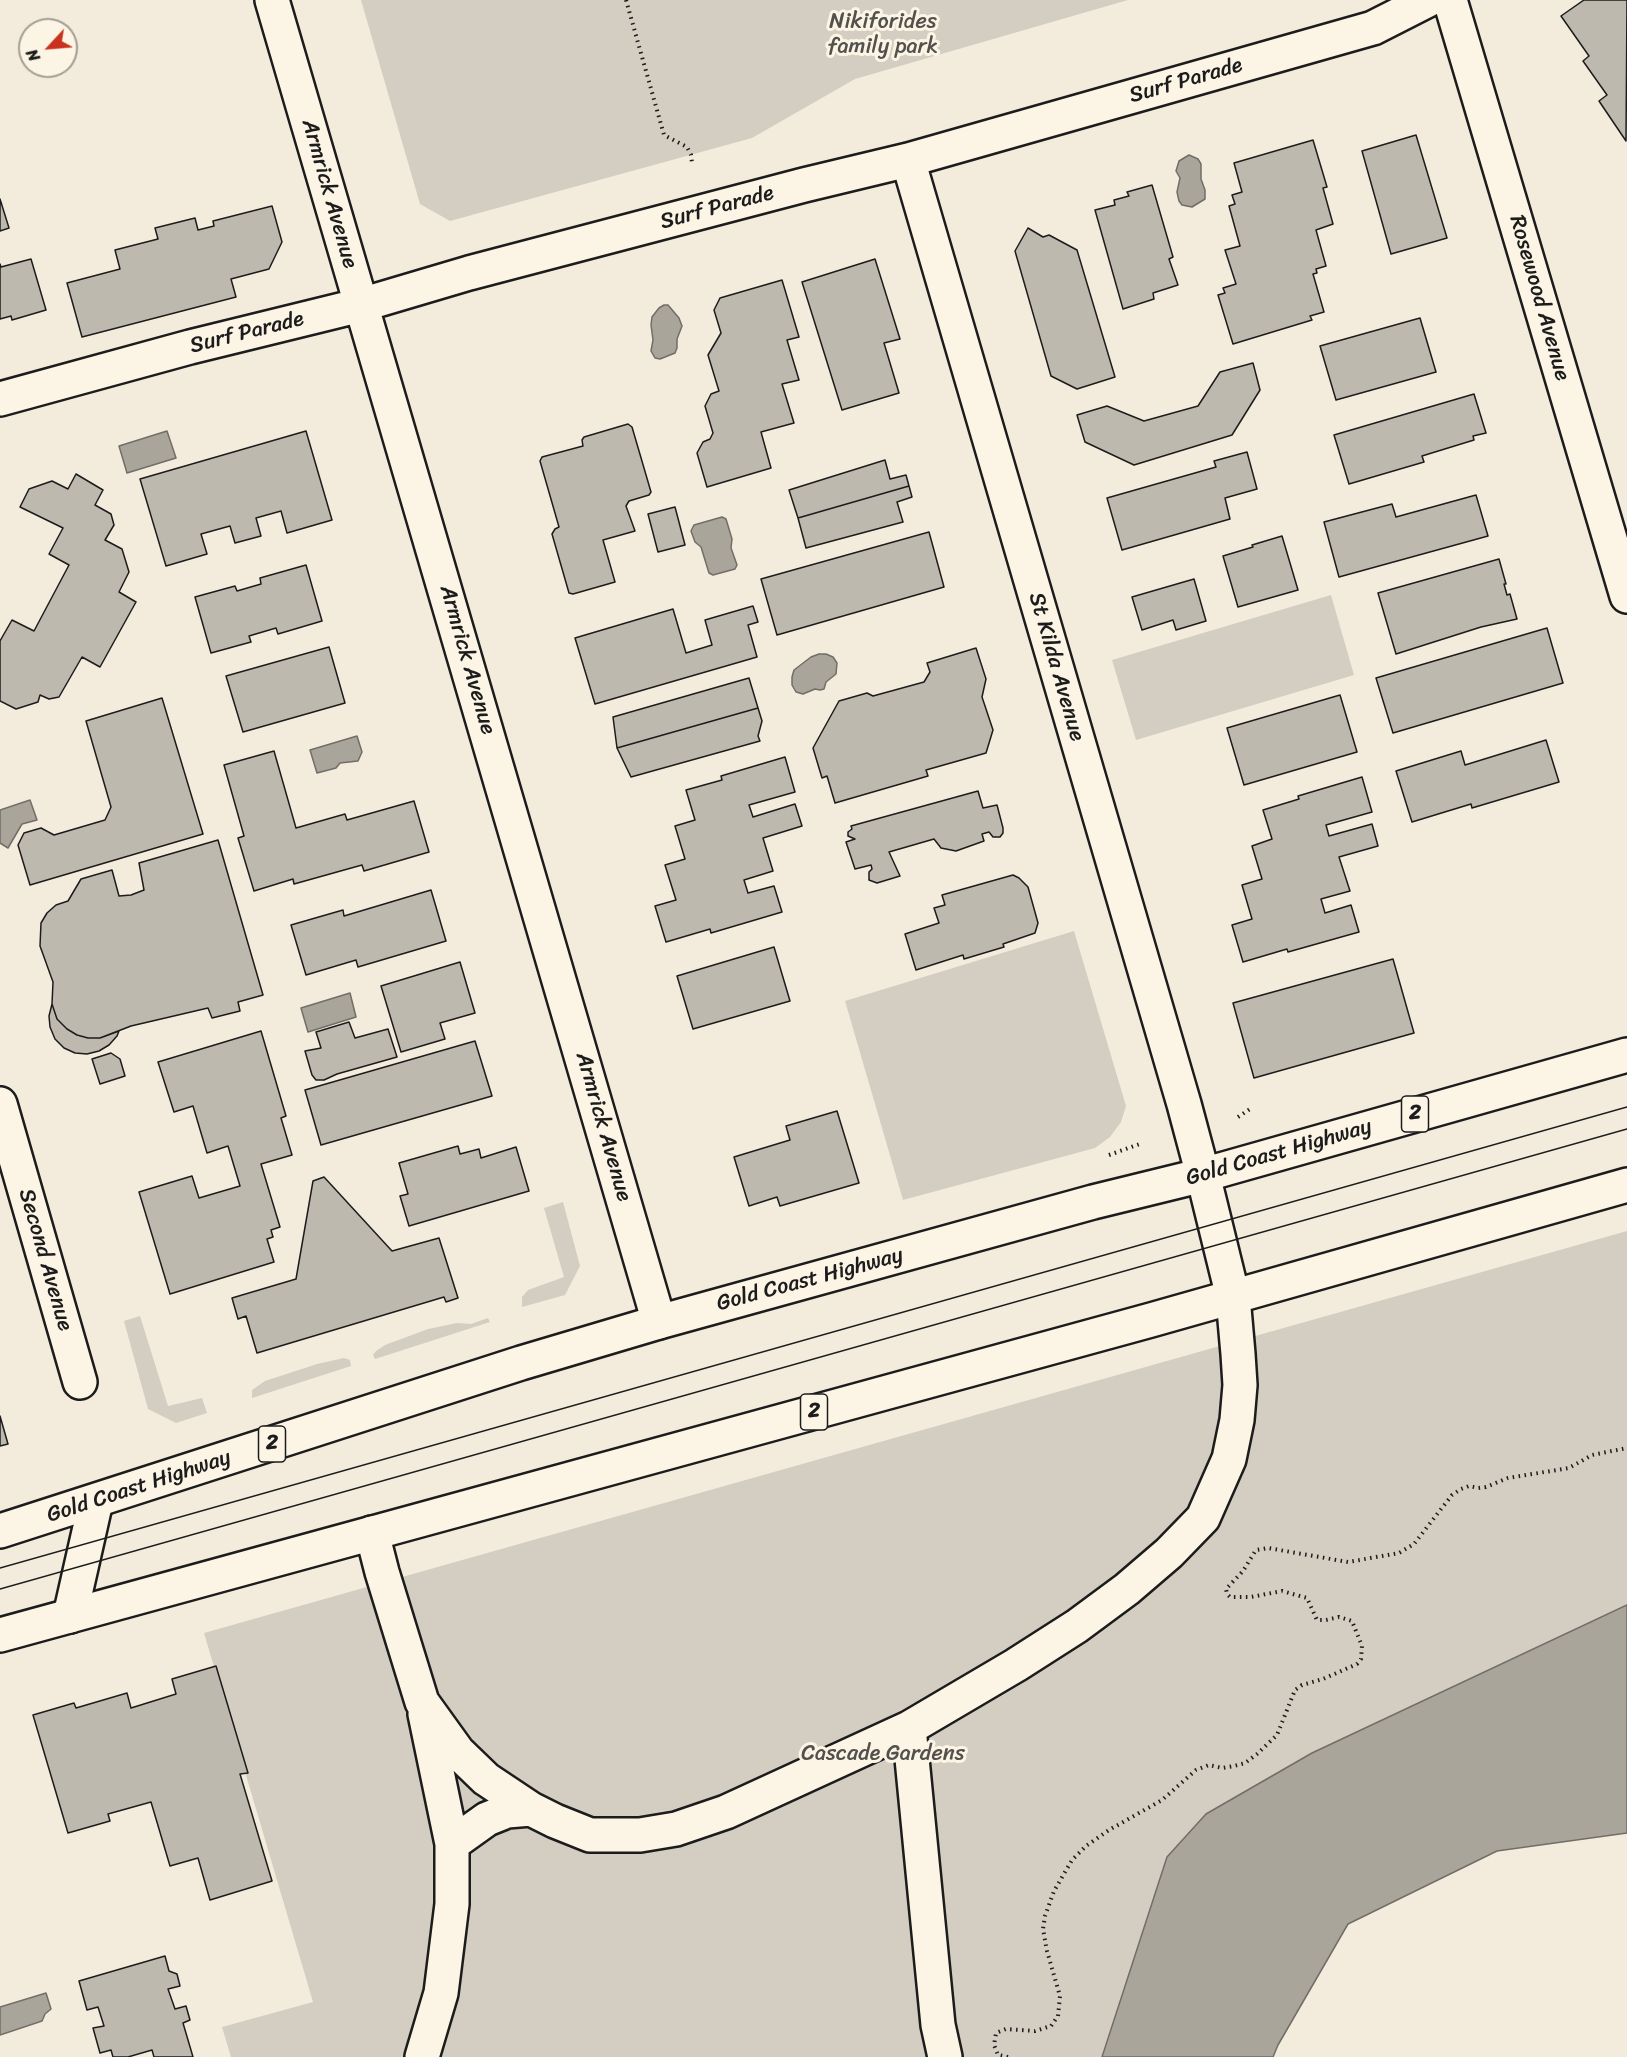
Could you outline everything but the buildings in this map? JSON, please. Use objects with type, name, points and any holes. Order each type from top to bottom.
[{"type":"main road","name":"Armrick Avenue","points":[[272,0],[659,1322]]},
{"type":"main road","name":"Surf Parade","points":[[0,399],[190,347],[361,304],[469,273],[908,160],[1373,28],[1428,0]]},
{"type":"main road","name":"Rosewood Avenue","points":[[1450,0],[1627,596]]},
{"type":"main road","name":"St Kilda Avenue","points":[[422,1702],[458,1752],[486,1779],[531,1809],[590,1835],[640,1835],[676,1829],[726,1812],[909,1728],[1077,1626],[1169,1553],[1203,1518],[1228,1459],[1237,1420],[1240,1385],[1233,1297],[1203,1175],[1181,1092],[908,160]]},
{"type":"main road","name":"Gold Coast Highway","points":[[0,1531],[96,1502],[500,1370],[659,1322],[1093,1202],[1203,1175],[1627,1055]]},
{"type":"main road","name":"Second Avenue","points":[[0,1104],[80,1382]]},
{"type":"main road","name":"2","points":[[0,1635],[1233,1297],[1627,1185]]},
{"type":"main road","points":[[70,1616],[96,1502]]},
{"type":"main road","points":[[372,1533],[422,1702],[452,1844],[452,1904],[441,1993],[422,2057]]},
{"type":"main road","points":[[909,1728],[938,2025],[945,2057]]},
{"type":"main road","points":[[452,1844],[488,1819],[507,1811],[531,1809]]},
{"type":"path","points":[[626,0],[664,135],[687,147],[692,163]]},
{"type":"path","points":[[1238,1117],[1250,1109]]},
{"type":"path","points":[[1109,1155],[1140,1144]]},
{"type":"path","points":[[1008,2057],[998,2055],[994,2045],[996,2033],[1006,2029],[1035,2031],[1050,2026],[1058,2016],[1060,1996],[1043,1929],[1054,1891],[1072,1860],[1086,1846],[1109,1830],[1161,1800],[1196,1770],[1209,1765],[1222,1768],[1234,1766],[1266,1748],[1277,1735],[1295,1690],[1302,1685],[1323,1679],[1357,1664],[1361,1659],[1362,1646],[1352,1621],[1339,1617],[1317,1620],[1307,1598],[1282,1591],[1251,1598],[1230,1597],[1226,1589],[1243,1570],[1256,1550],[1268,1548],[1348,1562],[1398,1553],[1414,1544],[1452,1495],[1461,1489],[1469,1486],[1486,1487],[1508,1478],[1569,1468],[1592,1455],[1627,1448]]},
{"type":"green space","name":"Nikiforides family park","points":[[361,0],[1128,0],[855,79],[752,138],[450,221],[420,204]]},
{"type":"green space","points":[[1331,595],[1354,675],[1136,740],[1112,660]]},
{"type":"green space","points":[[1074,931],[1126,1106],[1121,1122],[1110,1137],[1095,1148],[903,1200],[845,1001]]},
{"type":"green space","points":[[563,1202],[580,1266],[565,1295],[522,1307],[522,1297],[528,1290],[564,1277],[544,1208]]},
{"type":"green space","name":"Cascade Gardens","points":[[1627,1231],[1627,1605],[1312,1753],[1206,1814],[1167,1857],[1102,2057],[231,2057],[222,2027],[313,2002],[204,1633]]},
{"type":"green space","points":[[140,1316],[168,1406],[202,1398],[207,1413],[176,1423],[148,1409],[124,1321]]},
{"type":"green space","points":[[488,1318],[490,1322],[375,1359],[373,1355],[385,1345],[428,1329],[457,1323],[471,1324]]},
{"type":"green space","points":[[344,1358],[350,1360],[351,1366],[252,1398],[252,1390],[265,1381]]},
{"type":"shaded area","points":[[1189,155],[1198,159],[1201,164],[1201,179],[1205,190],[1205,199],[1192,207],[1182,205],[1177,192],[1180,178],[1176,171],[1179,161]]},
{"type":"shaded area","points":[[664,305],[668,305],[679,318],[682,326],[675,353],[660,359],[655,358],[651,351],[653,340],[651,325],[652,317]]},
{"type":"shaded area","points":[[167,431],[176,458],[127,473],[119,446]]},
{"type":"shaded area","points":[[722,517],[726,519],[732,539],[731,548],[737,565],[735,569],[713,575],[709,573],[701,547],[695,542],[691,531],[694,525]]},
{"type":"shaded area","points":[[819,654],[833,657],[837,663],[836,674],[826,682],[824,689],[815,689],[803,694],[796,692],[792,685],[794,670]]},
{"type":"shaded area","points":[[357,736],[362,752],[358,761],[340,763],[336,768],[317,773],[310,750]]},
{"type":"shaded area","points":[[30,800],[37,820],[22,824],[8,848],[0,843],[0,810]]},
{"type":"shaded area","points":[[350,993],[356,1017],[308,1032],[301,1008]]},
{"type":"shaded area","points":[[1627,1605],[1627,1833],[1497,1851],[1348,1924],[1273,2057],[1102,2057],[1167,1857],[1206,1814],[1312,1753]]},
{"type":"shaded area","points":[[46,1993],[51,2009],[42,2021],[0,2035],[0,2007]]},
{"type":"tram line","points":[[0,1568],[1627,1107]]},
{"type":"tram line","points":[[0,1589],[1627,1129]]}]
